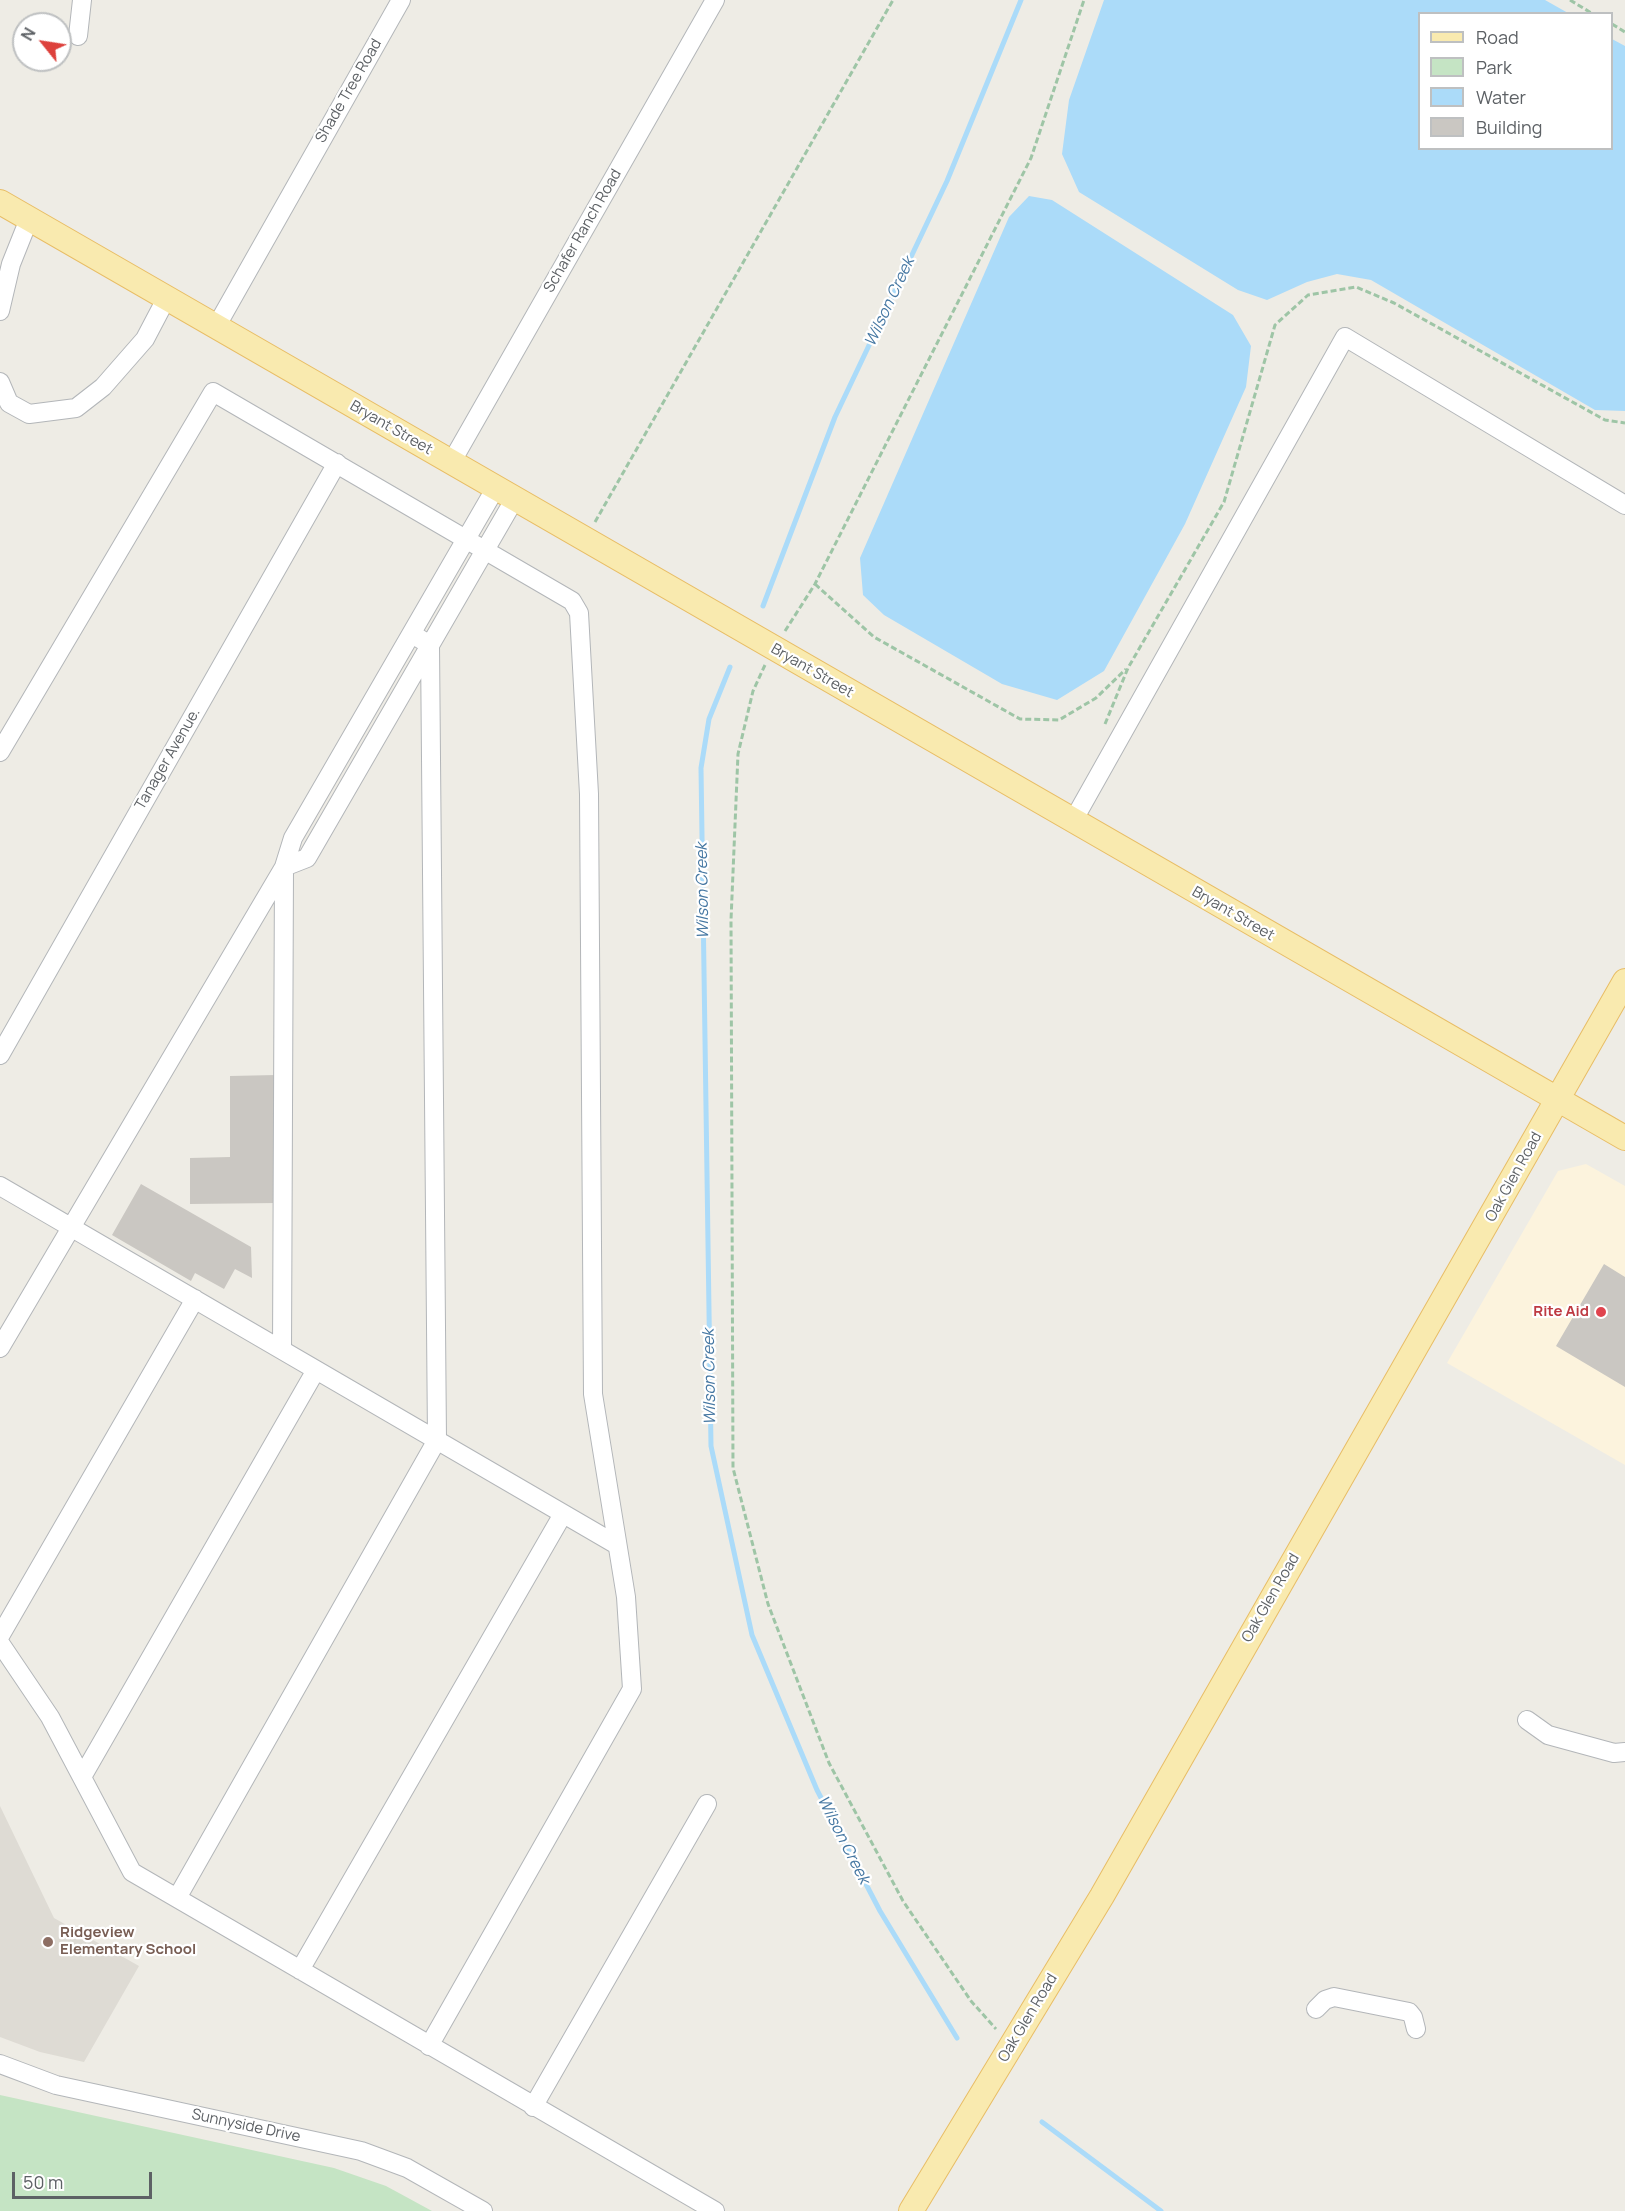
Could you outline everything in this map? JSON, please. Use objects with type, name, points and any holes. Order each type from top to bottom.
[{"type":"main road","name":"Bryant Street","points":[[0,202],[1625,1138]]},
{"type":"main road","name":"Oak Glen Road","points":[[912,2211],[1102,1896],[1625,981]]},
{"type":"street","points":[[78,36],[82,0]]},
{"type":"street","name":"Shade Tree Road","points":[[216,327],[401,0]]},
{"type":"street","name":"Schafer Ranch Road","points":[[450,463],[715,0]]},
{"type":"street","points":[[0,311],[11,264],[29,219]]},
{"type":"street","points":[[0,382],[9,403],[29,414],[76,408],[103,387],[145,339],[166,298]]},
{"type":"street","points":[[1073,821],[1345,337],[1625,505]]},
{"type":"street","points":[[0,752],[213,392],[572,602],[579,613],[589,794],[593,1394],[626,1597],[632,1689],[429,2046]]},
{"type":"street","name":"Tanager Avenue.","points":[[0,1055],[337,463]]},
{"type":"street","points":[[0,1348],[284,867],[293,838],[466,540],[505,494]]},
{"type":"street","points":[[284,867],[306,858],[485,551],[505,494]]},
{"type":"street","points":[[412,634],[430,645]]},
{"type":"street","points":[[177,1898],[437,1440],[430,645]]},
{"type":"street","points":[[282,1350],[284,867]]},
{"type":"street","points":[[0,1186],[617,1545]]},
{"type":"street","points":[[0,1636],[195,1299]]},
{"type":"street","points":[[82,1777],[316,1370]]},
{"type":"street","points":[[300,1970],[563,1514]]},
{"type":"street","points":[[0,1643],[50,1717],[132,1872],[715,2211]]},
{"type":"street","points":[[1527,1720],[1548,1735],[1614,1753],[1625,1752]]},
{"type":"street","points":[[533,2107],[707,1804]]},
{"type":"street","points":[[1316,2010],[1325,2000],[1334,1997],[1408,2012],[1413,2017],[1416,2029]]},
{"type":"street","name":"Sunnyside Drive","points":[[0,2064],[56,2085],[361,2151],[407,2168],[483,2211]]},
{"type":"path","points":[[584,540],[893,0]]},
{"type":"path","points":[[1011,2046],[971,2001],[903,1901],[830,1762],[768,1604],[733,1468],[731,920],[738,754],[753,691],[774,649],[815,584],[1031,158],[1084,0]]},
{"type":"path","points":[[1570,0],[1590,12]]},
{"type":"path","points":[[1101,733],[1128,668],[1224,502],[1275,325],[1308,295],[1356,287],[1394,303],[1605,420],[1625,423]]},
{"type":"path","points":[[815,584],[874,637],[1020,719],[1059,720],[1096,698],[1128,668]]},
{"type":"shaded area","points":[[1586,1164],[1625,1186],[1625,1465],[1447,1363],[1558,1171]]},
{"type":"shaded area","name":"Ridgeview Elementary School","points":[[0,1806],[54,1918],[139,1966],[84,2062],[40,2052],[0,2037]]},
{"type":"green space","points":[[0,2095],[334,2168],[386,2186],[432,2211],[0,2211]]},
{"type":"water","points":[[1104,0],[1545,0],[1566,12],[1418,12],[1418,150],[1613,150],[1613,40],[1625,46],[1625,411],[1595,410],[1371,280],[1337,274],[1307,282],[1267,300],[1238,290],[1079,192],[1062,154],[1069,100]]},
{"type":"water","points":[[1029,196],[1052,200],[1233,315],[1251,346],[1246,387],[1185,524],[1104,671],[1057,700],[1002,684],[884,615],[863,595],[860,558],[1009,217]]},
{"type":"building","points":[[276,1075],[277,1203],[190,1204],[190,1158],[230,1157],[230,1076]]},
{"type":"building","points":[[141,1184],[251,1247],[252,1278],[235,1269],[224,1289],[195,1273],[191,1281],[112,1235]]},
{"type":"building","name":"Rite Aid","points":[[1604,1264],[1625,1277],[1625,1387],[1556,1346]]},
{"type":"waterway","name":"Wilson Creek","points":[[763,606],[835,417],[947,181],[1021,0]]},
{"type":"waterway","name":"Wilson Creek","points":[[730,667],[709,719],[701,768],[711,1446],[752,1635],[817,1790],[880,1911],[957,2038]]},
{"type":"waterway","name":"Wilson Creek","points":[[1042,2122],[1161,2211]]},
{"type":"place","name":"Rite Aid","points":[[1601,1312]]},
{"type":"place","name":"Ridgeview Elementary School","points":[[48,1942]]}]
